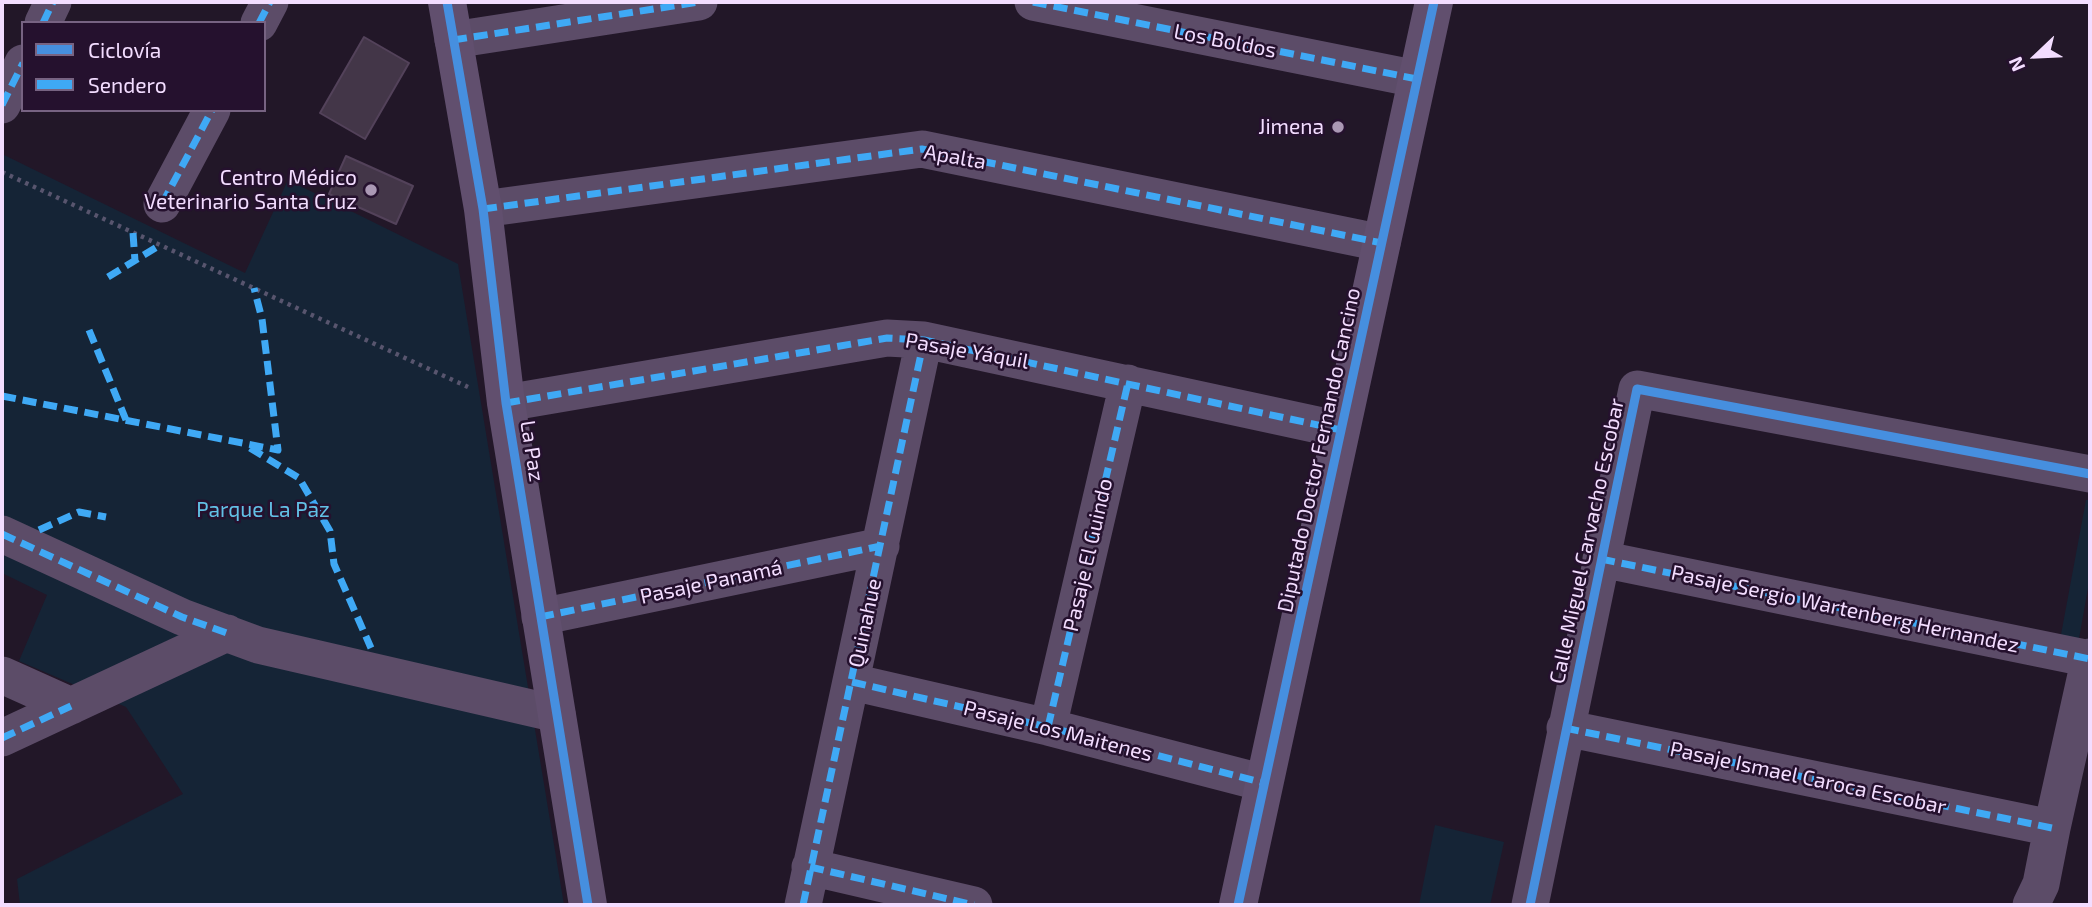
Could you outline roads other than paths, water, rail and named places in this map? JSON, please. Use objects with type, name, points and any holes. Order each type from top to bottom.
[{"type":"street","points":[[44,21],[53,2]]},
{"type":"street","points":[[260,21],[270,2]]},
{"type":"street","name":"La Paz","points":[[447,2],[483,209],[489,396],[540,617],[588,905]]},
{"type":"street","points":[[453,40],[699,2]]},
{"type":"street","name":"Los Boldos","points":[[1033,2],[1418,79]]},
{"type":"street","name":"Diputado Doctor Fernando Cancino","points":[[1238,905],[1434,2]]},
{"type":"street","points":[[2,105],[21,67]]},
{"type":"street","points":[[162,204],[211,112]]},
{"type":"street","name":"Apalta","points":[[483,209],[922,149],[1382,243]]},
{"type":"street","name":"Pasaje Yáquil","points":[[489,396],[887,338],[924,340],[1341,430]]},
{"type":"street","name":"Quinahue","points":[[803,905],[924,340]]},
{"type":"street","name":"Pasaje El Guindo","points":[[1048,727],[1128,383]]},
{"type":"street","name":"Calle Miguel Carvacho Escobar","points":[[1530,905],[1637,389],[2090,474]]},
{"type":"street","points":[[2,534],[182,617],[258,645],[557,714]]},
{"type":"street","name":"Pasaje Panamá","points":[[540,617],[881,546]]},
{"type":"street","name":"Pasaje Sergio Wartenberg Hernandez","points":[[1601,559],[2090,658]]},
{"type":"street","points":[[2,738],[226,633]]},
{"type":"street","points":[[2031,905],[2041,884],[2090,658]]},
{"type":"street","points":[[2,675],[71,706]]},
{"type":"street","name":"Pasaje Los Maitenes","points":[[852,682],[1048,727],[1264,783]]},
{"type":"street","name":"Pasaje Ismael Caroca Escobar","points":[[1565,728],[2052,828]]},
{"type":"street","points":[[810,867],[974,905]]},
{"type":"place","name":"Jimena","points":[[1338,127]]},
{"type":"place","name":"Centro Médico Veterinario Santa Cruz","points":[[371,190]]},
{"type":"park label","name":"Parque La Paz","points":[[263,510]]}]
